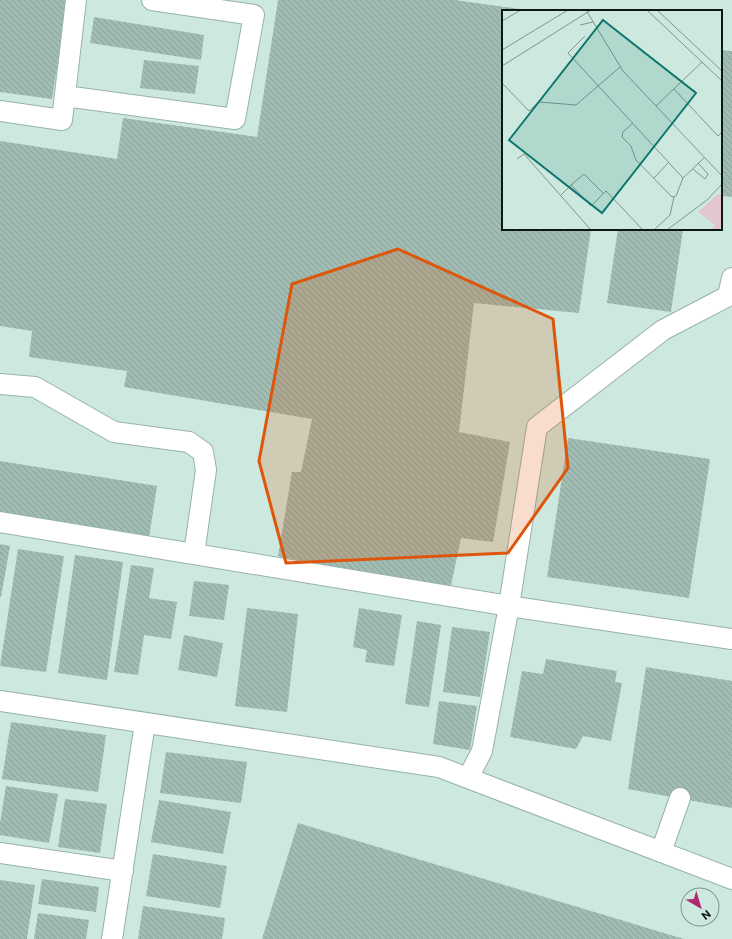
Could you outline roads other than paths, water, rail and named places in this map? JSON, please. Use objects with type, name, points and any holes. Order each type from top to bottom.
[{"type":"street","points":[[0,111],[62,120],[76,0]]},
{"type":"street","points":[[65,96],[235,119],[255,8],[152,0]]},
{"type":"street","points":[[468,778],[482,751],[509,606],[537,427],[663,330],[728,296],[732,278]]},
{"type":"street","points":[[0,384],[35,387],[114,432],[189,442],[203,452],[206,470],[194,554]]},
{"type":"street","points":[[0,522],[509,606],[732,639]]},
{"type":"street","points":[[0,701],[439,767],[732,879]]},
{"type":"street","points":[[112,939],[145,723]]},
{"type":"street","points":[[661,852],[680,798]]},
{"type":"street","points":[[0,853],[123,871]]}]
